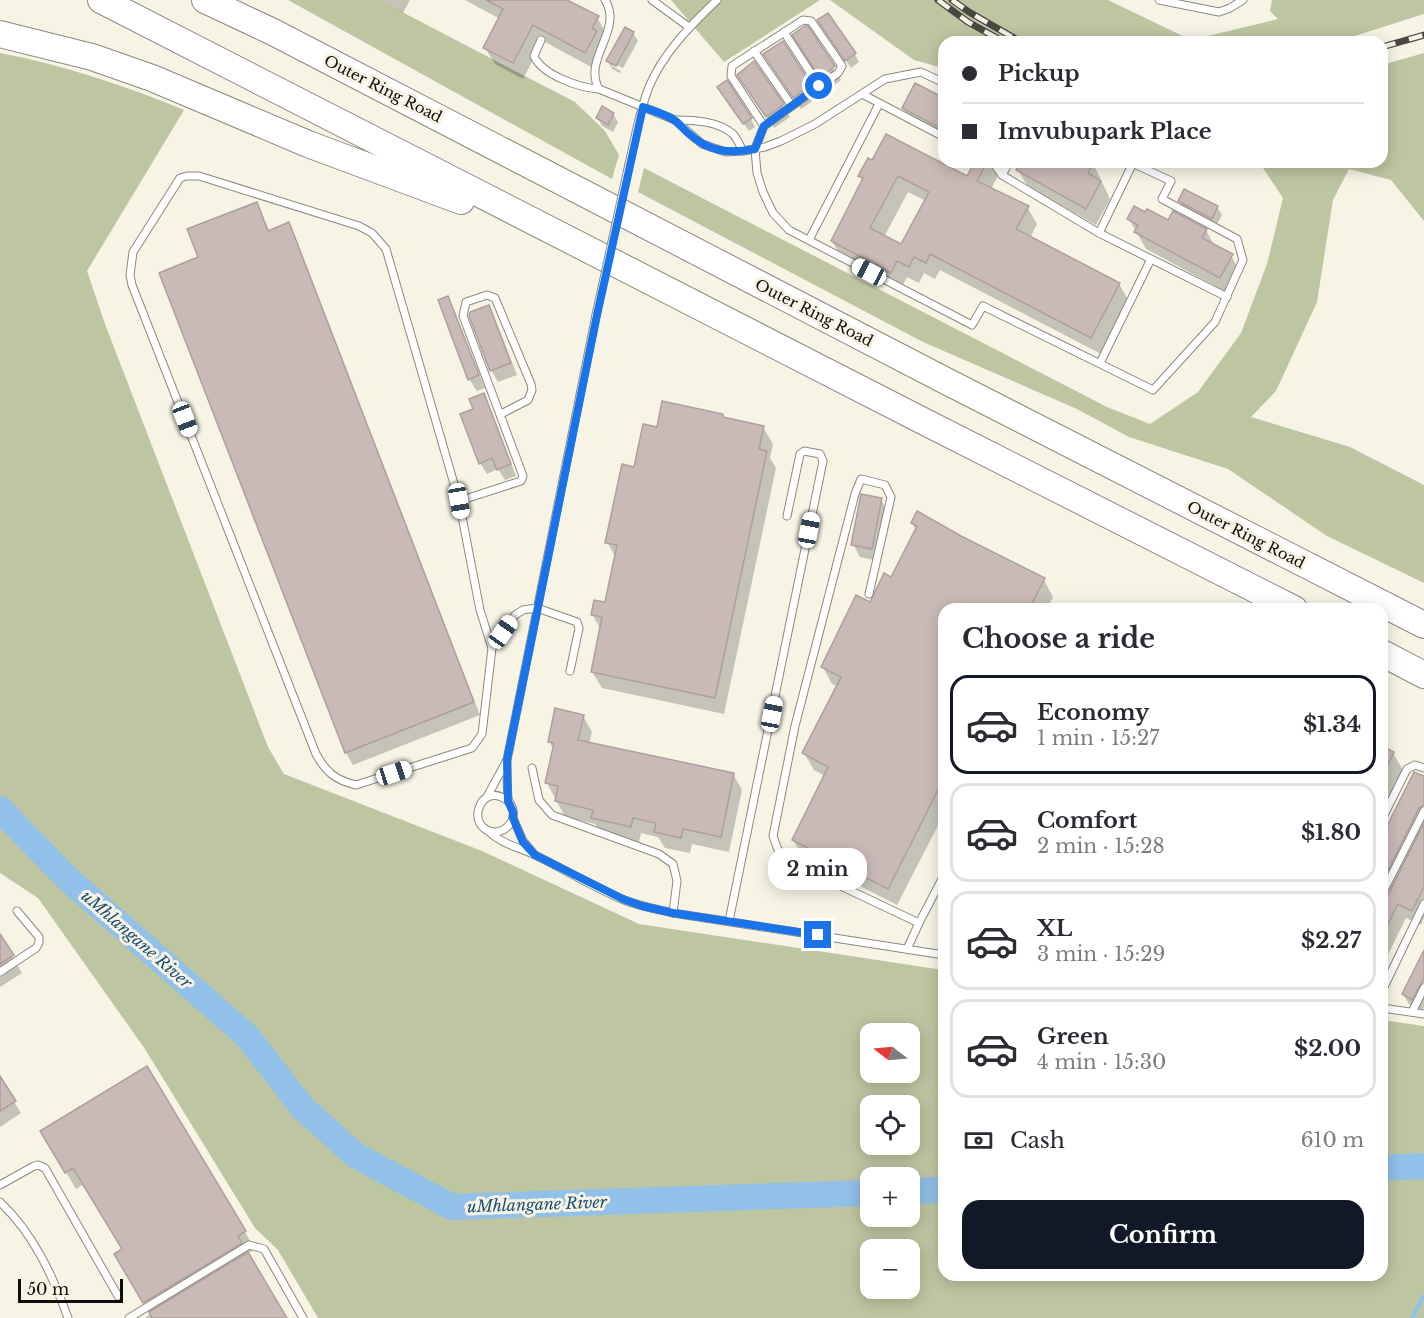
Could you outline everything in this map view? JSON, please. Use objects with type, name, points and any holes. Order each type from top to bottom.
[{"type":"highway","points":[[101,0],[1282,603]]},
{"type":"highway","name":"Outer Ring Road","points":[[205,0],[273,32],[1019,419],[1381,603]]},
{"type":"highway","points":[[238,0],[273,32]]},
{"type":"highway","points":[[0,34],[92,57],[152,78],[308,144],[566,239]]},
{"type":"highway","name":"Outer Ring Road","points":[[1388,607],[1424,625]]},
{"type":"highway","points":[[1388,656],[1424,675]]},
{"type":"lane","points":[[599,89],[595,82],[594,70],[610,24],[611,12],[605,0]]},
{"type":"lane","points":[[652,0],[689,27]]},
{"type":"lane","points":[[535,855],[523,842],[513,818],[508,801],[507,760],[629,164],[650,86],[667,55],[689,27],[717,0]]},
{"type":"lane","points":[[1159,0],[1219,12],[1243,0]]},
{"type":"lane","points":[[764,126],[730,73],[732,66],[803,20],[811,21],[841,64],[838,73],[764,126],[755,149],[757,172],[773,213],[789,230],[972,325],[983,306],[1153,390],[1215,322],[1243,260],[1237,239],[1162,199],[1171,181],[1143,168]]},
{"type":"lane","points":[[784,32],[819,86]]},
{"type":"lane","points":[[541,40],[534,56],[542,67],[567,81],[586,88],[599,89],[675,120],[702,121],[712,124],[734,135],[743,151]]},
{"type":"lane","points":[[754,51],[792,106]]},
{"type":"lane","points":[[675,120],[706,146],[721,152],[743,151],[781,141],[807,128],[885,79],[921,72],[938,80]]},
{"type":"lane","points":[[862,94],[938,134]]},
{"type":"lane","points":[[808,240],[879,104]]},
{"type":"lane","points":[[997,168],[1002,175],[1099,233],[1227,297]]},
{"type":"lane","points":[[1002,175],[1006,168]]},
{"type":"lane","points":[[1099,233],[1130,168]]},
{"type":"lane","points":[[199,176],[359,226],[380,240],[386,249],[459,501],[480,610],[492,648],[482,734],[472,748],[356,785],[343,782],[325,770],[312,742],[132,285],[130,275],[133,252],[180,178],[199,176]]},
{"type":"lane","points":[[1100,363],[1151,259]]},
{"type":"lane","points":[[459,501],[521,481],[523,473],[463,316],[466,302],[487,295],[495,298],[532,390],[528,400],[501,414]]},
{"type":"lane","points":[[729,921],[823,461],[820,454],[804,451],[800,454],[787,516]]},
{"type":"lane","points":[[869,594],[891,497],[885,485],[861,479],[855,494],[795,726],[773,836],[778,850],[826,879],[919,923]]},
{"type":"lane","points":[[492,648],[515,615],[524,610],[537,608],[574,620],[579,624],[570,671]]},
{"type":"lane","points":[[507,760],[486,798],[478,806],[478,818],[484,828],[498,840],[535,855],[623,899],[673,913],[938,954]]},
{"type":"lane","points":[[1388,807],[1407,770],[1415,765],[1424,768]]},
{"type":"lane","points":[[532,768],[539,800],[552,815],[659,855],[673,864],[677,881],[673,913]]},
{"type":"lane","points":[[486,798],[498,795],[508,801]]},
{"type":"lane","points":[[1388,882],[1424,812]]},
{"type":"lane","points":[[484,828],[495,832],[501,831],[507,828],[513,818]]},
{"type":"lane","points":[[907,949],[938,887]]},
{"type":"lane","points":[[1388,979],[1424,904]]},
{"type":"lane","points":[[0,972],[36,948],[39,943],[39,937],[17,911]]},
{"type":"lane","points":[[1412,1012],[1424,988]]},
{"type":"lane","points":[[1388,1009],[1424,1014]]},
{"type":"lane","points":[[0,1185],[34,1166],[45,1168],[118,1296]]},
{"type":"lane","points":[[0,1202],[21,1226],[41,1255],[58,1288],[68,1318]]},
{"type":"lane","points":[[129,1318],[254,1244],[264,1249],[303,1318]]},
{"type":"green space","points":[[288,0],[379,0],[575,102],[605,131],[619,155],[612,179]]},
{"type":"green space","points":[[671,0],[820,0],[724,62]]},
{"type":"green space","points":[[830,0],[1108,0],[1183,36],[938,36],[938,67],[914,60]]},
{"type":"green space","points":[[1272,0],[1424,0],[1424,14],[1355,36],[1208,36],[1278,19],[1270,11]]},
{"type":"green space","points":[[0,53],[47,63],[93,77],[184,110],[87,271],[105,324],[268,747],[284,774],[482,851],[639,924],[938,969],[938,1281],[1388,1281],[1388,1021],[1424,1026],[1424,1318],[318,1318],[278,1250],[255,1228],[145,1049],[38,898],[0,873]]},
{"type":"green space","points":[[1424,53],[1424,221],[1391,180],[1349,169],[1333,200],[1317,302],[1276,391],[1251,417],[1350,447],[1424,485],[1424,583],[1327,536],[1228,469],[1129,437],[1077,409],[923,342],[638,192],[644,168],[1107,407],[1150,424],[1198,392],[1241,333],[1267,264],[1283,198],[1263,168],[1388,168],[1388,63]]},
{"type":"building","points":[[486,0],[567,0],[599,16],[592,28],[597,31],[585,53],[533,25],[513,63],[483,48],[503,9]]},
{"type":"building","points":[[828,13],[856,53],[845,61],[817,20]]},
{"type":"building","points":[[808,26],[835,66],[820,78],[792,35]]},
{"type":"building","points":[[625,27],[634,32],[616,66],[606,61]]},
{"type":"building","points":[[783,41],[811,84],[793,98],[763,54]]},
{"type":"building","points":[[754,61],[784,104],[766,117],[737,75]]},
{"type":"building","points":[[727,80],[752,118],[743,124],[717,87]]},
{"type":"building","points":[[915,83],[938,95],[938,127],[902,108]]},
{"type":"building","points":[[602,106],[614,113],[608,125],[596,118]]},
{"type":"building","points":[[886,134],[938,161],[938,168],[952,168],[967,176],[971,168],[984,168],[977,181],[1029,206],[1016,229],[1120,283],[1091,338],[930,254],[926,263],[914,257],[909,267],[897,261],[891,273],[831,241],[863,178],[858,176],[868,158],[872,160]],"holes":[[[898,176],[929,192],[901,244],[870,228]]]},
{"type":"building","points":[[1017,168],[1091,168],[1088,173],[1101,181],[1086,209],[1016,170]]},
{"type":"building","points":[[1184,189],[1218,206],[1212,219],[1178,201]]},
{"type":"building","points":[[257,202],[268,231],[289,222],[474,702],[345,753],[159,273],[198,257],[187,229]]},
{"type":"building","points":[[1134,206],[1145,212],[1147,209],[1168,220],[1173,211],[1207,229],[1202,238],[1233,254],[1220,278],[1134,232],[1138,225],[1127,219]]},
{"type":"building","points":[[448,296],[479,375],[468,380],[438,300]]},
{"type":"building","points":[[489,305],[511,363],[490,371],[469,316],[470,312]]},
{"type":"building","points":[[484,393],[511,464],[497,470],[492,458],[479,464],[460,414],[473,409],[469,399]]},
{"type":"building","points":[[662,401],[723,414],[723,417],[764,426],[759,449],[767,451],[715,698],[591,672],[602,617],[591,615],[594,600],[605,602],[617,545],[605,543],[622,464],[634,467],[643,424],[657,427]]},
{"type":"building","points":[[861,494],[882,498],[872,549],[851,545]]},
{"type":"building","points":[[917,511],[1045,578],[1032,603],[938,603],[938,790],[888,889],[792,840],[828,767],[802,753],[841,677],[821,667],[856,595],[870,602],[884,573],[891,577],[917,526],[911,523]]},
{"type":"building","points":[[555,708],[584,715],[578,740],[734,773],[721,837],[683,829],[681,838],[654,832],[656,823],[633,818],[631,827],[591,818],[593,810],[555,801],[558,786],[545,783],[554,743],[548,742]]},
{"type":"building","points":[[1388,749],[1394,752],[1388,764]]},
{"type":"building","points":[[1414,772],[1424,776],[1424,805],[1419,808],[1388,871],[1388,824]]},
{"type":"building","points":[[1424,823],[1424,887],[1412,911],[1398,904],[1388,924],[1388,895]]},
{"type":"building","points":[[0,934],[14,955],[0,964]]},
{"type":"building","points":[[1424,950],[1424,978],[1412,1000],[1402,994]]},
{"type":"building","points":[[147,1066],[246,1231],[238,1236],[242,1243],[143,1303],[114,1254],[122,1249],[73,1168],[65,1173],[40,1131]]},
{"type":"building","points":[[0,1076],[16,1101],[0,1111]]},
{"type":"building","points":[[248,1252],[287,1318],[152,1318],[149,1312]]},
{"type":"waterway","name":"uMhlangane River","points":[[0,809],[69,880],[247,1036],[302,1107],[355,1155],[452,1207],[860,1193]]},
{"type":"waterway","name":"uMhlangane River","points":[[1388,1168],[1424,1166]]},
{"type":"waterway","name":"uMhlangane River","points":[[920,1191],[938,1190]]},
{"type":"waterway","points":[[1412,1318],[1424,1296]]},
{"type":"railway","points":[[938,0],[968,22],[993,36]]},
{"type":"railway","points":[[952,0],[1011,36]]},
{"type":"railway","points":[[1388,45],[1424,35]]},
{"type":"route","points":[[818,935],[673,913],[642,906],[570,874],[535,855],[523,842],[513,818],[512,806],[508,801],[507,760],[597,315],[643,107],[675,120],[706,146],[721,152],[743,151],[755,149],[764,126],[819,86]]}]
